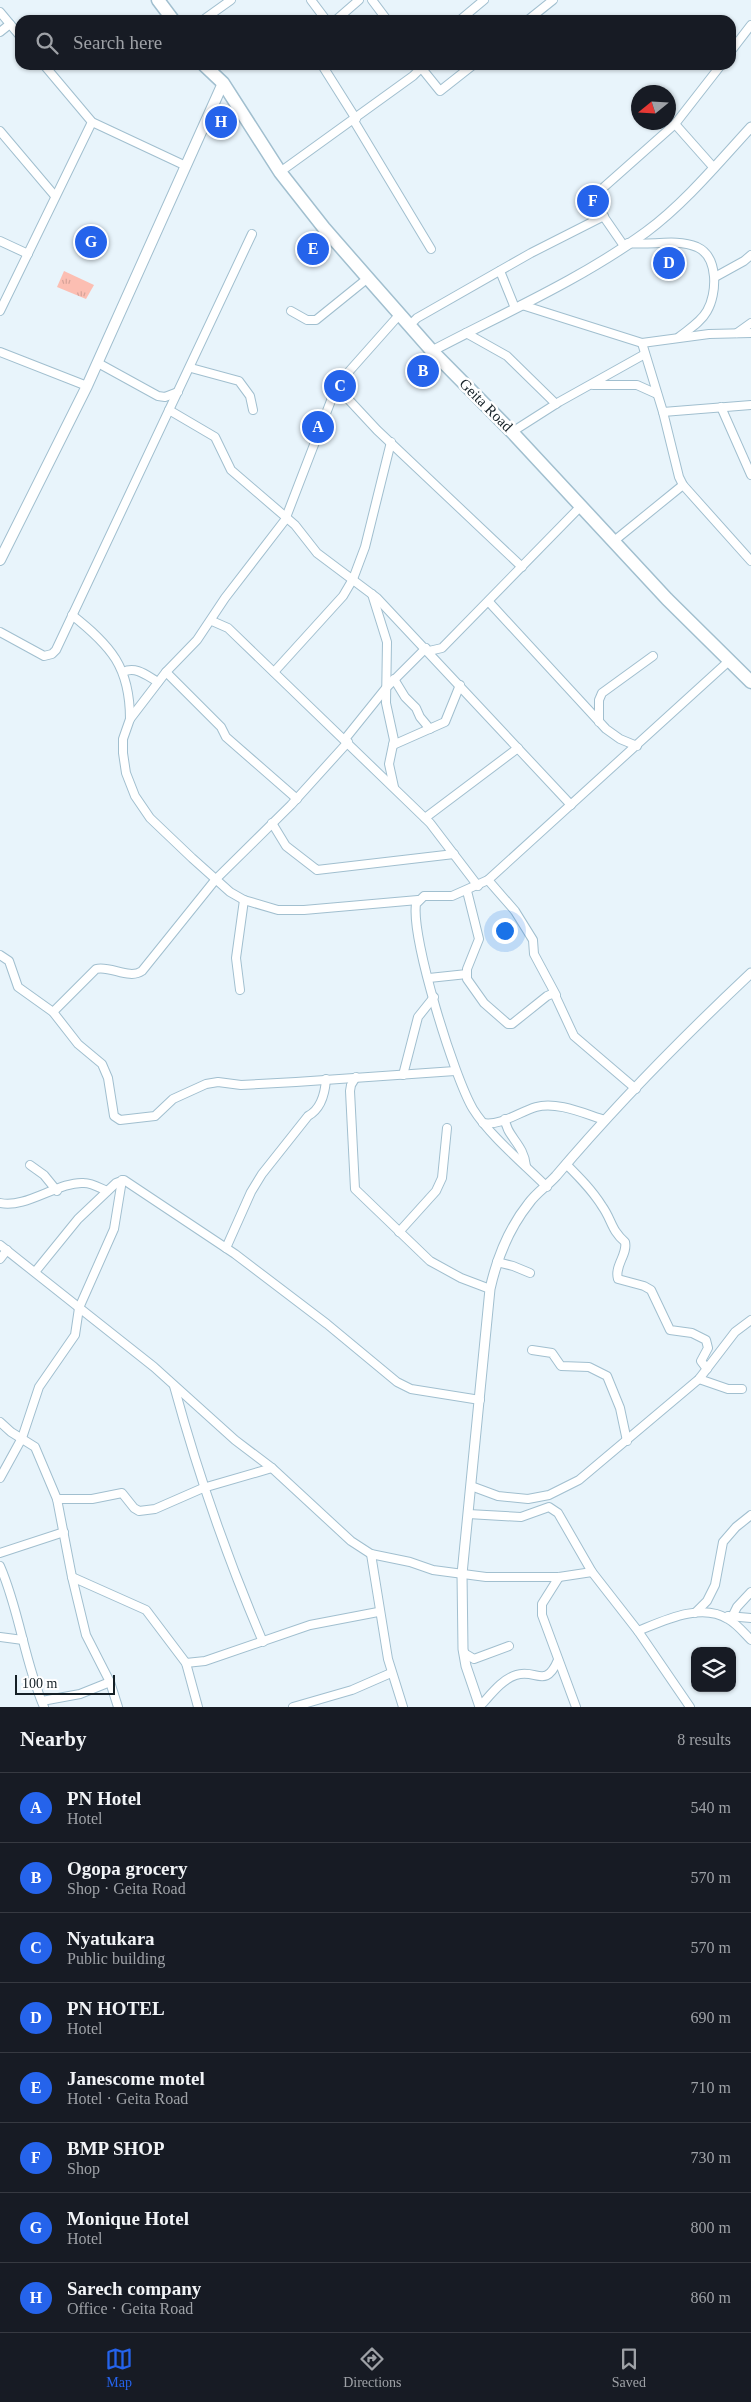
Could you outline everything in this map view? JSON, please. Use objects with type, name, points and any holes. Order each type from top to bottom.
[{"type":"highway","points":[[158,0],[169,15]]},
{"type":"highway","name":"Geita Road","points":[[209,70],[223,83],[280,172],[324,228],[432,351],[512,432],[667,599],[751,682]]},
{"type":"main road","points":[[0,560],[98,363],[223,83]]},
{"type":"street","points":[[210,15],[232,0]]},
{"type":"street","points":[[311,0],[322,15]]},
{"type":"street","points":[[342,15],[359,0]]},
{"type":"street","points":[[372,0],[383,15]]},
{"type":"street","points":[[466,15],[484,0]]},
{"type":"street","points":[[534,15],[553,0]]},
{"type":"street","points":[[0,12],[15,30]]},
{"type":"street","points":[[0,32],[10,24]]},
{"type":"street","points":[[736,44],[751,25]]},
{"type":"street","points":[[48,70],[92,122],[186,166]]},
{"type":"street","points":[[325,70],[431,249]]},
{"type":"street","points":[[280,172],[355,120],[417,73],[418,70]]},
{"type":"street","points":[[423,70],[440,90],[466,70]]},
{"type":"street","points":[[676,123],[716,70]]},
{"type":"street","points":[[0,311],[92,122]]},
{"type":"street","points":[[676,125],[714,168]]},
{"type":"street","points":[[432,351],[519,306],[646,232],[714,168],[751,127]]},
{"type":"street","points":[[626,245],[595,204],[595,195],[668,130]]},
{"type":"street","points":[[0,131],[55,196]]},
{"type":"street","points":[[410,325],[417,318],[500,270],[604,216]]},
{"type":"street","points":[[0,632],[39,654],[48,656],[56,650],[170,408],[191,368],[252,234]]},
{"type":"street","points":[[0,241],[28,254]]},
{"type":"street","points":[[626,245],[646,245],[663,242],[699,248],[707,256],[715,277],[708,310],[701,320],[679,337]]},
{"type":"street","points":[[715,277],[751,255]]},
{"type":"street","points":[[500,270],[519,306],[642,343],[679,337],[751,333]]},
{"type":"street","points":[[291,311],[307,320],[316,320],[368,278]]},
{"type":"street","points":[[130,718],[166,672],[194,644],[212,622],[225,598],[286,518],[336,386],[400,314]]},
{"type":"street","points":[[737,333],[751,323]]},
{"type":"street","points":[[466,333],[507,356],[556,404]]},
{"type":"street","points":[[642,343],[663,412],[675,467],[683,485],[751,560]]},
{"type":"street","points":[[0,352],[87,386]]},
{"type":"street","points":[[512,432],[556,404],[645,354]]},
{"type":"street","points":[[98,363],[162,397],[170,408],[215,437],[230,469],[296,525],[317,554],[372,594],[427,649],[571,805]]},
{"type":"street","points":[[191,368],[239,380],[250,396],[253,410]]},
{"type":"street","points":[[591,385],[637,385],[657,394]]},
{"type":"street","points":[[336,386],[391,442],[522,567]]},
{"type":"street","points":[[162,397],[178,392]]},
{"type":"street","points":[[663,412],[751,405]]},
{"type":"street","points":[[721,408],[751,474]]},
{"type":"street","points":[[274,672],[343,596],[353,579],[365,547],[391,442]]},
{"type":"street","points":[[614,541],[683,485]]},
{"type":"street","points":[[53,1012],[96,968],[102,967],[134,974],[142,971],[216,879],[296,799],[394,679],[427,649],[442,648],[581,506]]},
{"type":"street","points":[[372,594],[386,639],[386,703],[394,736],[389,764],[394,787]]},
{"type":"street","points":[[488,602],[599,722],[612,734],[637,746]]},
{"type":"street","points":[[72,615],[108,646],[123,672],[130,700],[130,718],[123,739],[122,753],[126,773],[135,796],[150,818],[216,879],[244,900],[278,910],[304,910],[418,900],[424,896],[452,896],[478,886],[488,880],[730,660]]},
{"type":"street","points":[[212,622],[228,628],[394,787],[425,818],[478,886]]},
{"type":"street","points":[[599,722],[599,700],[602,693],[653,656]]},
{"type":"street","points":[[123,672],[129,669],[137,670],[158,682]]},
{"type":"street","points":[[166,672],[222,727],[226,737],[296,799]]},
{"type":"street","points":[[394,679],[405,697],[416,708],[420,717],[430,729]]},
{"type":"street","points":[[393,745],[446,720],[460,685]]},
{"type":"street","points":[[425,818],[518,748]]},
{"type":"street","points":[[272,823],[286,846],[317,870],[454,854]]},
{"type":"street","points":[[488,880],[515,912],[533,940],[534,954],[556,995],[574,1036],[636,1088]]},
{"type":"street","points":[[467,891],[479,939],[466,974],[469,983],[484,1003],[510,1024],[547,996],[554,993],[556,995]]},
{"type":"street","points":[[240,990],[236,958],[244,900]]},
{"type":"street","points":[[418,900],[416,909],[419,932],[429,978],[455,1071],[474,1110],[483,1123],[547,1186]]},
{"type":"street","points":[[0,954],[9,961],[18,988],[53,1012],[78,1044],[102,1064],[108,1078],[114,1116],[120,1120],[155,1116],[173,1099],[212,1083],[241,1085],[455,1071]]},
{"type":"street","points":[[558,1660],[552,1673],[548,1675],[538,1677],[524,1673],[513,1676],[481,1705],[466,1666],[462,1574],[490,1289],[497,1262],[504,1242],[529,1202],[547,1186],[636,1088],[751,973]]},
{"type":"street","points":[[429,978],[466,974]]},
{"type":"street","points":[[403,1075],[418,1017],[434,997]]},
{"type":"street","points":[[356,1077],[350,1091],[354,1187],[430,1261],[461,1278],[490,1289]]},
{"type":"street","points":[[226,1248],[251,1192],[262,1174],[308,1116],[316,1112],[324,1095],[326,1079]]},
{"type":"street","points":[[483,1123],[493,1124],[539,1106],[568,1109],[605,1120]]},
{"type":"street","points":[[505,1119],[507,1129],[523,1151],[526,1166]]},
{"type":"street","points":[[399,1232],[436,1191],[442,1178],[448,1128]]},
{"type":"street","points":[[566,1164],[595,1195],[616,1234],[625,1242],[626,1248],[618,1266],[618,1280],[644,1286],[651,1290],[670,1330],[692,1333],[706,1340],[708,1348],[701,1361],[707,1369]]},
{"type":"street","points":[[30,1165],[44,1175],[57,1191]]},
{"type":"street","points":[[122,1180],[137,1186],[226,1248],[327,1324],[403,1386],[480,1400]]},
{"type":"street","points":[[35,1272],[68,1229],[107,1191],[122,1180]]},
{"type":"street","points":[[0,1478],[22,1438],[39,1387],[72,1342],[79,1308],[114,1229],[122,1180]]},
{"type":"street","points":[[0,1203],[16,1203],[68,1186],[85,1183],[107,1191]]},
{"type":"street","points":[[0,1245],[154,1367],[235,1440],[272,1468],[351,1541],[371,1554],[410,1562],[433,1570],[462,1574],[558,1578],[592,1572]]},
{"type":"street","points":[[0,1259],[7,1250]]},
{"type":"street","points":[[497,1262],[530,1273]]},
{"type":"street","points":[[471,1486],[498,1496],[535,1499],[549,1495],[579,1480],[699,1379],[735,1332],[751,1320]]},
{"type":"street","points":[[532,1350],[552,1352],[561,1366],[590,1367],[607,1376],[620,1408],[626,1441]]},
{"type":"street","points":[[699,1379],[728,1389],[742,1389]]},
{"type":"street","points":[[174,1386],[203,1488],[235,1577],[263,1642]]},
{"type":"street","points":[[0,1422],[11,1432],[35,1447],[57,1498],[72,1578],[86,1635],[110,1682],[118,1707]]},
{"type":"street","points":[[57,1498],[92,1499],[122,1493],[134,1508],[147,1511],[165,1506],[203,1488],[272,1468]]},
{"type":"street","points":[[468,1514],[521,1517],[550,1507],[562,1518],[592,1572],[638,1631],[690,1707]]},
{"type":"street","points":[[696,1613],[707,1601],[715,1585],[723,1542],[731,1531],[751,1515]]},
{"type":"street","points":[[0,1553],[64,1532]]},
{"type":"street","points":[[371,1554],[377,1589],[378,1612],[391,1673],[403,1707]]},
{"type":"street","points":[[0,1566],[11,1592],[26,1656],[43,1704],[80,1694],[110,1682]]},
{"type":"street","points":[[72,1578],[146,1610],[186,1663],[198,1707]]},
{"type":"street","points":[[558,1578],[547,1594],[542,1610],[550,1640],[576,1707]]},
{"type":"street","points":[[732,1617],[737,1606],[751,1592]]},
{"type":"street","points":[[186,1663],[205,1661],[324,1621],[378,1612]]},
{"type":"street","points":[[638,1631],[696,1613],[751,1618]]},
{"type":"street","points":[[723,1616],[735,1624],[751,1640]]},
{"type":"street","points":[[0,1638],[23,1640]]},
{"type":"street","points":[[464,1652],[474,1659],[509,1646]]},
{"type":"street","points":[[293,1707],[352,1690],[391,1673]]},
{"type":"green space","points":[[64,271],[94,285],[86,299],[57,287]]},
{"type":"place","name":"Sarech company","points":[[221,122]]},
{"type":"place","name":"BMP SHOP","points":[[593,201]]},
{"type":"place","name":"Monique Hotel","points":[[91,242]]},
{"type":"place","name":"Janescome motel","points":[[313,249]]},
{"type":"place","name":"PN HOTEL","points":[[669,263]]},
{"type":"place","name":"Ogopa grocery","points":[[423,371]]},
{"type":"place","name":"Nyatukara","points":[[340,386]]},
{"type":"place","name":"PN Hotel","points":[[318,427]]}]
